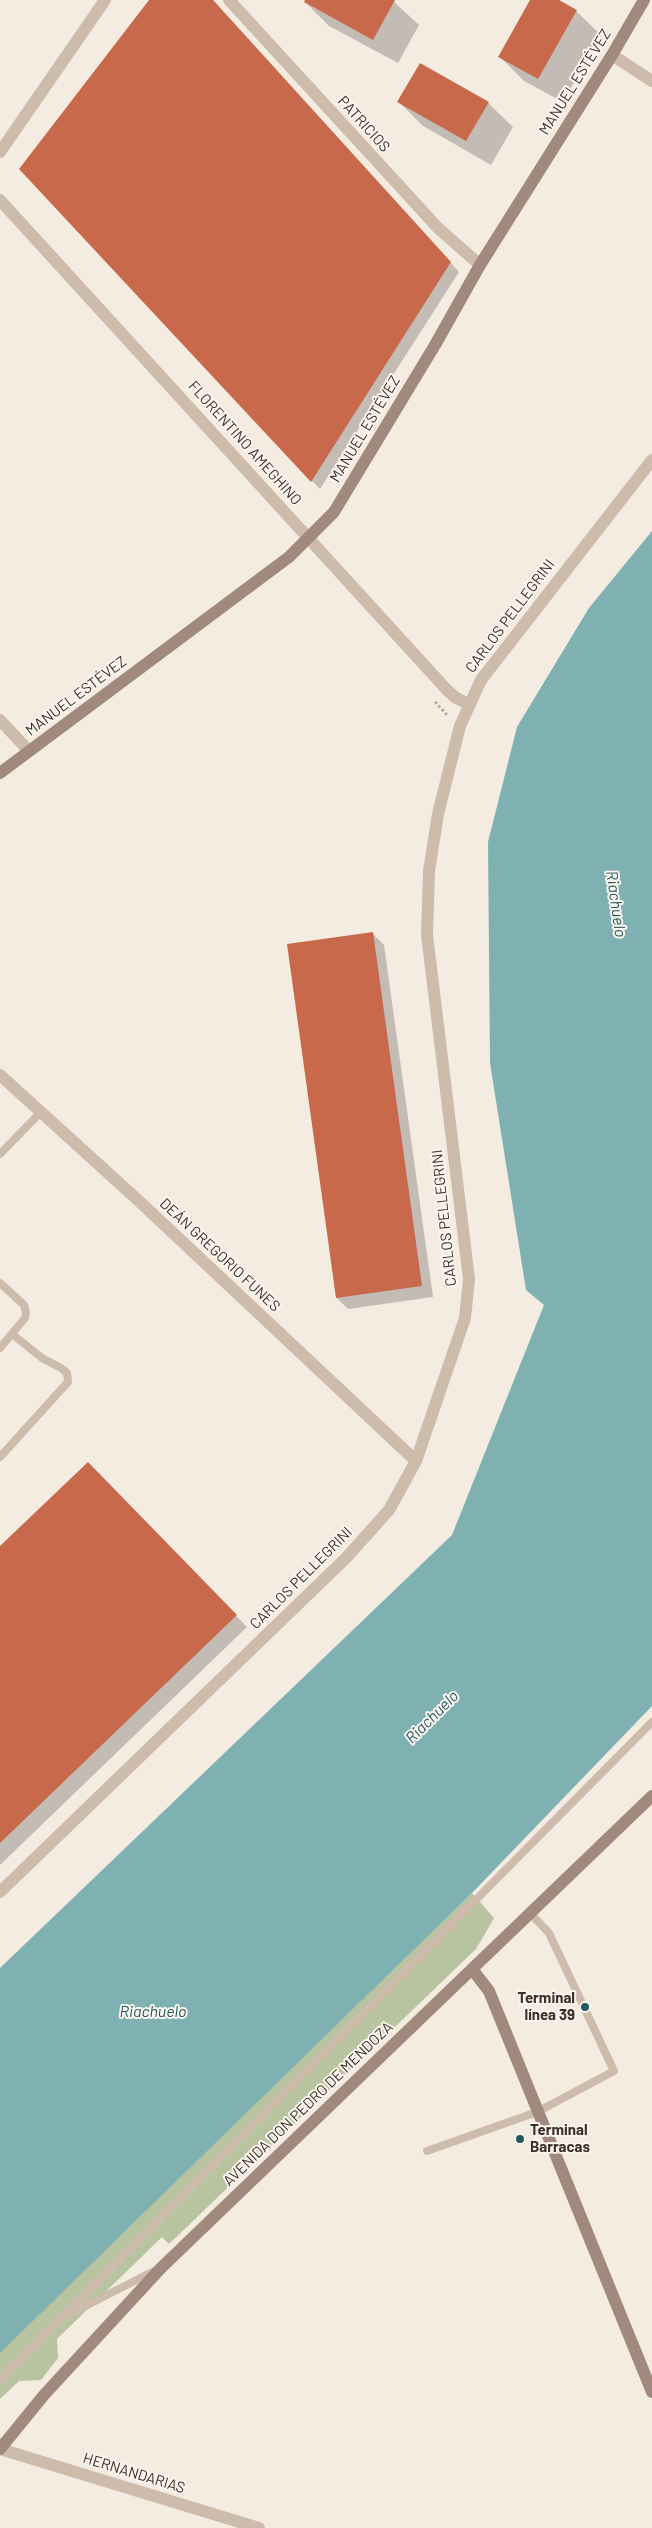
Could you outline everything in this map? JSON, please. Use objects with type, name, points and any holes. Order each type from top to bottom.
[{"type":"main road","name":"MANUEL ESTÉVEZ","points":[[0,773],[289,557],[334,512],[480,265],[612,55],[644,0]]},
{"type":"main road","name":"AVENIDA DON PEDRO DE MENDOZA","points":[[0,2449],[44,2395],[161,2268],[652,1796]]},
{"type":"main road","points":[[472,1968],[489,1991],[652,2392]]},
{"type":"street","points":[[0,152],[105,0]]},
{"type":"street","name":"PATRICIOS","points":[[229,0],[438,228],[480,265]]},
{"type":"street","points":[[612,55],[652,81]]},
{"type":"street","name":"FLORENTINO AMEGHINO","points":[[0,200],[448,690],[456,698],[469,704]]},
{"type":"street","name":"CARLOS PELLEGRINI","points":[[0,1892],[346,1558],[389,1510],[416,1461],[465,1318],[469,1279],[426,917],[429,871],[438,814],[460,726],[469,704],[496,658],[652,460]]},
{"type":"street","points":[[0,720],[29,751]]},
{"type":"street","name":"DEÁN GREGORIO FUNES","points":[[0,1075],[416,1461]]},
{"type":"street","name":"HERNANDARIAS","points":[[0,2449],[259,2528]]},
{"type":"lane","points":[[0,1154],[41,1112]]},
{"type":"lane","points":[[0,1283],[24,1305],[26,1312],[25,1318],[0,1348]]},
{"type":"lane","points":[[0,1457],[68,1382],[67,1373],[42,1358],[12,1334]]},
{"type":"lane","points":[[0,2380],[652,1722]]},
{"type":"lane","points":[[427,2152],[537,2112],[614,2071],[549,1933],[530,1912]]},
{"type":"lane","points":[[60,2319],[161,2268]]},
{"type":"green space","points":[[472,1893],[494,1918],[476,1949],[169,2244],[162,2237],[57,2339],[58,2358],[41,2380],[19,2381],[0,2399],[0,2352]]},
{"type":"water","name":"Riachuelo","points":[[652,531],[652,1706],[472,1893],[0,2353],[0,1968],[452,1535],[544,1305],[526,1290],[490,1063],[488,842],[517,727],[589,608]]},
{"type":"building","points":[[149,0],[213,0],[451,262],[311,482],[19,169]]},
{"type":"building","points":[[305,0],[395,0],[373,40],[304,2]]},
{"type":"building","points":[[530,0],[559,0],[577,10],[538,79],[498,57]]},
{"type":"building","points":[[420,63],[489,102],[466,141],[397,102]]},
{"type":"building","points":[[373,932],[422,1286],[336,1298],[287,944]]},
{"type":"building","points":[[88,1462],[237,1615],[0,1843],[0,1546]]},
{"type":"place","name":"Terminal línea 39","points":[[585,2007]]},
{"type":"place","name":"Terminal Barracas","points":[[520,2139]]}]
